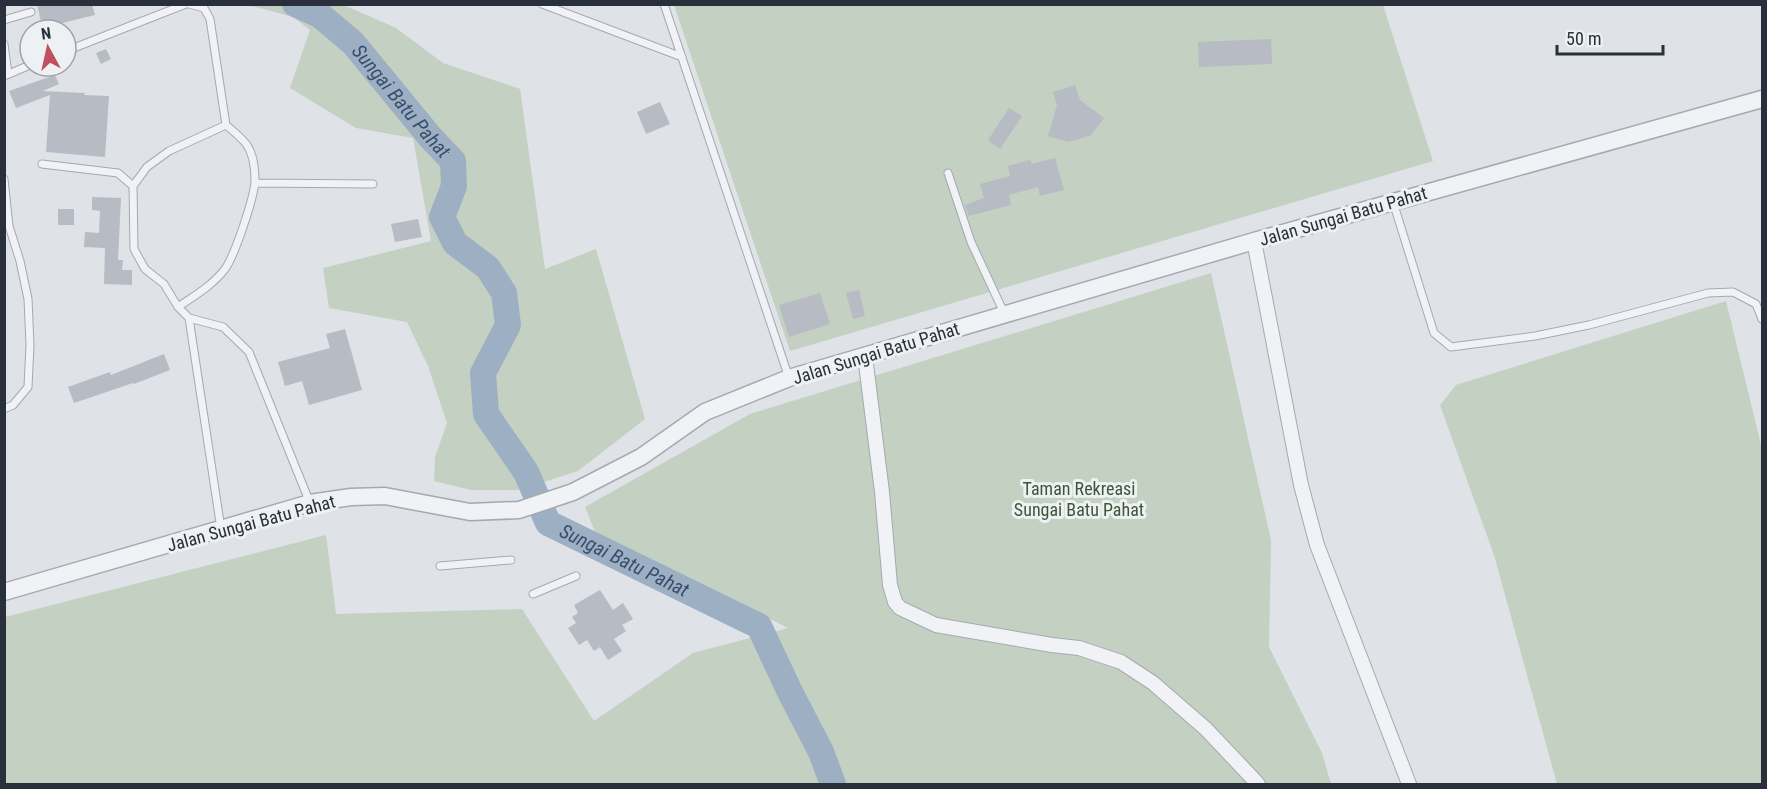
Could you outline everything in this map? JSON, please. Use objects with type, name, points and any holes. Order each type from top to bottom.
[{"type":"street","name":"Jalan Sungai Batu Pahat","points":[[4,592],[310,503],[351,496],[385,496],[470,512],[519,510],[573,492],[641,457],[705,412],[789,378],[1254,241],[1762,99]]},
{"type":"street","points":[[1254,241],[1301,485],[1317,545],[1409,784]]},
{"type":"street","points":[[865,356],[882,492],[890,585],[895,602],[900,608],[936,625],[1079,648],[1120,662],[1153,683],[1206,729],[1258,784]]},
{"type":"lane","points":[[78,46],[188,4],[204,8],[210,19],[226,126],[248,145],[255,183],[235,250],[225,269],[212,282],[178,307]]},
{"type":"lane","points":[[542,4],[682,57]]},
{"type":"lane","points":[[664,4],[789,378]]},
{"type":"lane","points":[[4,20],[31,12]]},
{"type":"lane","points":[[4,44],[6,75]]},
{"type":"lane","points":[[226,126],[169,151],[147,167],[133,186],[134,249],[145,268],[164,284],[178,307],[189,318],[223,327],[249,352],[310,503]]},
{"type":"lane","points":[[42,164],[118,173],[133,186]]},
{"type":"lane","points":[[948,173],[971,242],[1005,315]]},
{"type":"lane","points":[[4,179],[9,226],[20,261],[28,299],[30,345],[28,387],[13,405],[4,409]]},
{"type":"lane","points":[[255,183],[373,184]]},
{"type":"lane","points":[[1393,202],[1434,333],[1451,347],[1589,326],[1708,293],[1733,292],[1756,304],[1762,319]]},
{"type":"lane","points":[[189,318],[221,530]]},
{"type":"lane","points":[[440,566],[511,560]]},
{"type":"lane","points":[[533,594],[576,576]]},
{"type":"green space","points":[[248,5],[344,5],[396,28],[443,63],[520,89],[545,269],[596,249],[645,419],[578,471],[519,490],[471,490],[434,481],[435,457],[447,423],[428,366],[407,322],[329,308],[323,268],[431,241],[413,138],[356,128],[290,88],[310,30],[293,17]]},
{"type":"green space","points":[[674,5],[1383,5],[1433,161],[790,351]]},
{"type":"green space","name":"Taman Rekreasi Sungai Batu Pahat","points":[[1211,273],[1271,540],[1269,647],[1322,753],[1331,784],[5,784],[5,617],[326,535],[336,614],[522,609],[594,721],[693,653],[788,628],[595,532],[585,507],[750,414]]},
{"type":"green space","points":[[1726,301],[1762,449],[1762,784],[1557,784],[1494,555],[1440,405],[1456,385]]},
{"type":"building","points":[[37,4],[92,4],[95,15],[78,19],[40,18]]},
{"type":"building","points":[[1271,39],[1272,64],[1199,67],[1198,42]]},
{"type":"building","points":[[106,49],[111,59],[101,64],[96,53]]},
{"type":"building","points":[[46,78],[56,78],[59,84],[43,91],[109,96],[105,157],[46,152],[50,95],[16,108],[9,91]]},
{"type":"building","points":[[1075,85],[1080,100],[1104,118],[1091,135],[1069,142],[1048,136],[1057,105],[1053,92]]},
{"type":"building","points":[[660,102],[670,124],[646,134],[637,112]]},
{"type":"building","points":[[1009,108],[1022,116],[1000,149],[988,140]]},
{"type":"building","points":[[1055,158],[1064,190],[1040,196],[1038,187],[1009,195],[1011,205],[969,216],[965,205],[984,198],[980,184],[1010,176],[1008,166],[1030,160],[1032,164]]},
{"type":"building","points":[[92,197],[121,198],[118,260],[123,260],[122,270],[132,270],[132,285],[104,284],[105,248],[84,247],[85,232],[99,233],[100,211],[92,210]]},
{"type":"building","points":[[58,209],[74,209],[74,225],[58,225]]},
{"type":"building","points":[[418,219],[422,237],[395,242],[391,224]]},
{"type":"building","points":[[859,290],[865,316],[853,319],[846,293]]},
{"type":"building","points":[[820,293],[830,324],[789,337],[779,305]]},
{"type":"building","points":[[345,329],[362,390],[309,405],[302,381],[285,386],[278,362],[330,348],[326,334]]},
{"type":"building","points":[[164,354],[170,370],[74,403],[68,387],[110,372],[111,375]]},
{"type":"building","points":[[600,590],[613,610],[623,603],[633,619],[622,625],[626,631],[614,639],[622,651],[608,660],[600,647],[594,651],[587,640],[579,645],[568,628],[576,623],[572,617],[578,613],[574,605]]},
{"type":"waterway","name":"Sungai Batu Pahat","points":[[295,4],[321,16],[353,43],[431,138],[453,161],[454,186],[442,217],[455,243],[488,268],[504,293],[508,325],[483,373],[486,414],[526,472],[548,523],[759,626],[821,752],[833,784]]}]
